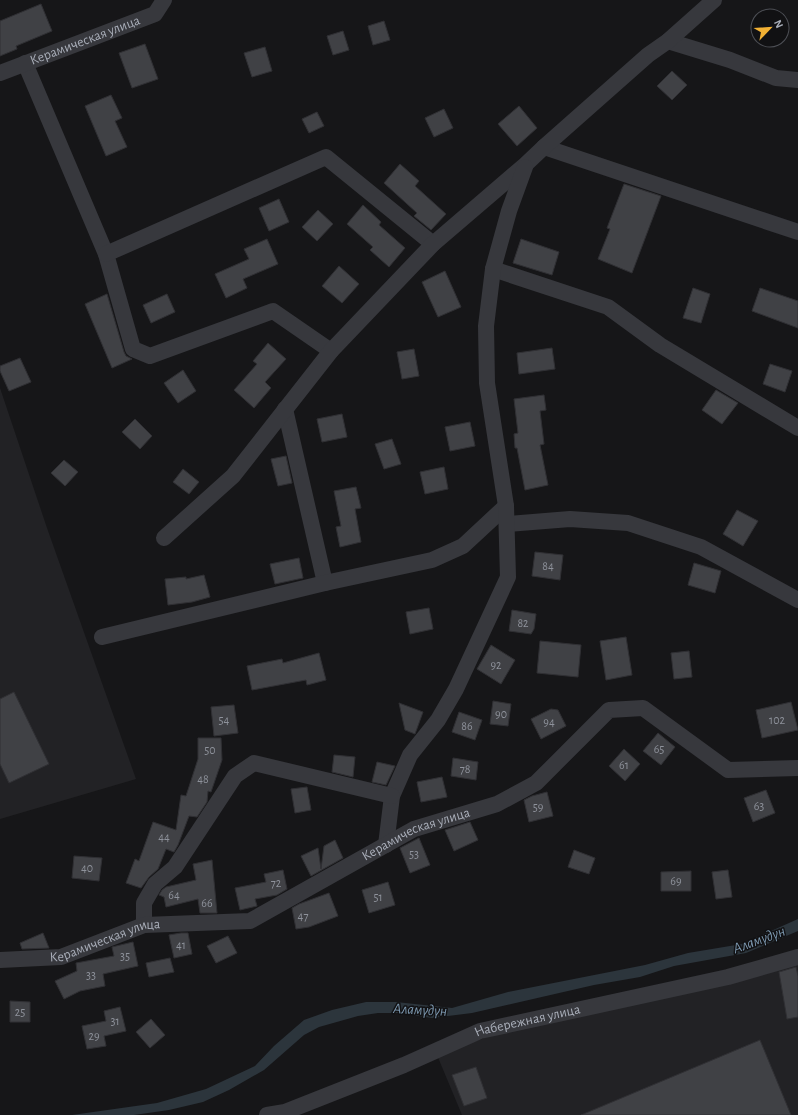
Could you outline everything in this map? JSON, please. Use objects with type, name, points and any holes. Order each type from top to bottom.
[{"type":"street","name":"Керамическая улица","points":[[0,73],[155,14],[164,0]]},
{"type":"street","points":[[164,538],[233,476],[284,409],[331,351],[433,244],[525,165],[648,55],[668,41],[714,0]]},
{"type":"street","points":[[668,41],[730,60],[776,78],[798,80]]},
{"type":"street","points":[[25,63],[106,254],[133,349],[150,356],[273,311],[331,351]]},
{"type":"street","points":[[544,147],[798,232]]},
{"type":"street","points":[[106,254],[326,157],[433,244]]},
{"type":"street","points":[[386,845],[392,796],[410,755],[438,720],[456,689],[508,578],[506,506],[487,383],[486,326],[493,269],[509,211],[525,165]]},
{"type":"street","points":[[493,269],[608,307],[660,345],[798,428]]},
{"type":"street","points":[[284,409],[324,583]]},
{"type":"street","points":[[102,637],[324,583],[432,560],[463,546],[506,506]]},
{"type":"street","points":[[507,524],[570,519],[628,523],[701,547],[798,600]]},
{"type":"street","name":"Керамическая улица","points":[[0,960],[61,957],[144,925],[250,921],[414,829],[497,804],[536,783],[609,710],[643,708],[728,770],[798,768]]},
{"type":"street","points":[[144,925],[144,903],[155,884],[175,867],[235,776],[254,763],[392,796]]},
{"type":"street","name":"Набережная улица","points":[[267,1115],[285,1112],[404,1065],[480,1030],[728,977],[798,957]]},
{"type":"shaded area","points":[[0,388],[47,528],[136,779],[0,819]]},
{"type":"shaded area","points":[[798,961],[798,1115],[462,1115],[437,1055],[487,1037]]},
{"type":"water","name":"Аламүдүн","points":[[798,919],[798,931],[746,953],[674,966],[640,977],[594,985],[472,1013],[432,1018],[399,1013],[378,1013],[358,1016],[319,1027],[304,1035],[264,1070],[229,1090],[203,1102],[169,1110],[134,1115],[72,1115],[157,1103],[206,1089],[255,1066],[274,1046],[304,1020],[332,1010],[366,1002],[396,1002],[452,1008],[508,992],[645,965],[688,953],[742,944]]},
{"type":"building","points":[[41,4],[52,31],[16,46],[17,49],[0,56],[0,21]]},
{"type":"building","points":[[384,21],[390,40],[373,45],[368,26]]},
{"type":"building","points":[[343,31],[349,50],[333,55],[327,36]]},
{"type":"building","points":[[145,44],[158,79],[132,88],[119,53]]},
{"type":"building","points":[[265,47],[272,71],[252,77],[244,53]]},
{"type":"building","points":[[672,71],[687,85],[672,100],[657,86]]},
{"type":"building","points":[[111,95],[122,118],[115,121],[127,147],[106,156],[85,106]]},
{"type":"building","points":[[519,106],[537,128],[517,146],[498,124]]},
{"type":"building","points":[[444,109],[453,128],[434,137],[425,118]]},
{"type":"building","points":[[317,112],[324,126],[309,133],[302,119]]},
{"type":"building","points":[[400,164],[419,181],[415,186],[446,214],[431,230],[414,216],[417,213],[384,183]]},
{"type":"building","points":[[624,184],[661,196],[632,273],[598,259],[610,229],[607,228]]},
{"type":"building","points":[[279,199],[289,222],[269,231],[259,208]]},
{"type":"building","points":[[363,205],[381,222],[379,225],[405,248],[389,267],[370,250],[373,247],[347,224]]},
{"type":"building","points":[[318,210],[333,224],[317,241],[302,227]]},
{"type":"building","points":[[267,239],[278,264],[243,279],[247,288],[226,298],[215,274],[249,259],[244,249]]},
{"type":"building","points":[[521,239],[559,252],[552,275],[513,263]]},
{"type":"building","points":[[339,266],[359,284],[342,303],[322,286]]},
{"type":"building","points":[[445,271],[461,307],[438,317],[422,282]]},
{"type":"building","points":[[693,288],[710,294],[701,323],[683,318]]},
{"type":"building","points":[[760,288],[798,301],[798,328],[752,311]]},
{"type":"building","points":[[107,294],[124,352],[126,356],[132,359],[112,368],[85,304]]},
{"type":"building","points":[[167,294],[175,312],[151,323],[143,305]]},
{"type":"building","points":[[268,343],[286,359],[265,382],[271,388],[254,408],[234,390],[257,364],[253,361]]},
{"type":"building","points":[[552,348],[555,369],[519,374],[517,353]]},
{"type":"building","points":[[414,349],[419,376],[402,379],[397,352]]},
{"type":"building","points":[[20,358],[31,382],[9,391],[0,371],[0,366]]},
{"type":"building","points":[[770,364],[792,371],[785,392],[763,384]]},
{"type":"building","points":[[183,370],[196,391],[178,403],[164,383]]},
{"type":"building","points":[[716,390],[738,403],[722,424],[702,410]]},
{"type":"building","points":[[544,395],[546,410],[540,411],[544,444],[540,445],[548,485],[525,490],[517,448],[515,448],[514,434],[518,433],[514,399]]},
{"type":"building","points":[[342,414],[347,437],[322,442],[317,419]]},
{"type":"building","points":[[135,419],[152,436],[140,449],[122,432]]},
{"type":"building","points":[[470,422],[475,446],[450,451],[445,427]]},
{"type":"building","points":[[392,439],[401,464],[384,469],[375,444]]},
{"type":"building","points":[[286,456],[292,483],[278,486],[271,459]]},
{"type":"building","points":[[64,460],[78,472],[65,486],[51,473]]},
{"type":"building","points":[[444,467],[448,489],[425,494],[420,472]]},
{"type":"building","points":[[183,469],[199,482],[189,494],[173,482]]},
{"type":"building","points":[[356,487],[361,508],[355,509],[361,542],[340,547],[336,527],[341,526],[334,491]]},
{"type":"building","points":[[737,510],[758,521],[743,546],[723,534]]},
{"type":"building","points":[[535,552],[563,555],[560,580],[532,576]]},
{"type":"building","points":[[299,558],[303,578],[275,584],[270,564]]},
{"type":"building","points":[[694,563],[721,571],[715,593],[688,585]]},
{"type":"building","points":[[204,575],[210,597],[192,602],[168,605],[165,579],[186,577],[186,579]]},
{"type":"building","points":[[429,608],[433,629],[410,634],[406,612]]},
{"type":"building","points":[[512,610],[536,614],[534,629],[531,634],[509,631]]},
{"type":"building","points":[[626,637],[632,675],[606,680],[600,641]]},
{"type":"building","points":[[540,641],[581,645],[578,677],[537,673]]},
{"type":"building","points":[[491,645],[515,660],[501,684],[477,669]]},
{"type":"building","points":[[689,651],[692,677],[674,679],[671,653]]},
{"type":"building","points":[[319,653],[326,680],[307,685],[306,680],[252,690],[247,666],[282,659],[283,663]]},
{"type":"building","points":[[14,692],[49,764],[9,783],[0,764],[0,699]]},
{"type":"building","points":[[493,701],[511,704],[508,726],[490,724]]},
{"type":"building","points":[[791,702],[798,730],[762,738],[756,710]]},
{"type":"building","points":[[399,703],[423,712],[415,734],[405,730]]},
{"type":"building","points":[[234,705],[238,733],[214,736],[211,707]]},
{"type":"building","points":[[551,709],[558,710],[566,726],[541,739],[531,719]]},
{"type":"building","points":[[459,712],[482,720],[475,740],[452,732]]},
{"type":"building","points":[[658,733],[675,747],[661,765],[643,751]]},
{"type":"building","points":[[198,738],[221,738],[222,760],[211,792],[208,791],[207,802],[197,817],[189,816],[174,852],[166,849],[158,869],[149,877],[141,888],[126,883],[135,859],[139,861],[153,822],[176,830],[181,795],[186,796],[198,759]]},
{"type":"building","points":[[624,749],[640,764],[625,781],[609,766]]},
{"type":"building","points":[[334,755],[355,757],[353,777],[332,772]]},
{"type":"building","points":[[453,758],[478,762],[476,780],[451,776]]},
{"type":"building","points":[[377,762],[395,766],[386,785],[372,782]]},
{"type":"building","points":[[442,777],[447,797],[421,802],[417,782]]},
{"type":"building","points":[[307,787],[311,810],[295,813],[291,789]]},
{"type":"building","points":[[766,790],[775,813],[753,822],[744,798]]},
{"type":"building","points":[[547,792],[553,816],[529,822],[524,800]]},
{"type":"building","points":[[470,822],[478,840],[454,851],[445,830]]},
{"type":"building","points":[[419,838],[430,865],[410,873],[400,848]]},
{"type":"building","points":[[335,840],[343,858],[311,876],[301,856],[318,848],[321,869],[324,846]]},
{"type":"building","points":[[574,850],[595,858],[589,874],[568,867]]},
{"type":"building","points":[[74,856],[102,858],[99,881],[72,878]]},
{"type":"building","points":[[212,860],[217,913],[200,913],[198,899],[166,907],[164,897],[159,895],[162,890],[166,887],[196,880],[193,864]]},
{"type":"building","points":[[283,870],[287,889],[277,895],[255,899],[257,906],[240,910],[235,888],[266,882],[264,874]]},
{"type":"building","points":[[728,870],[732,897],[716,899],[712,872]]},
{"type":"building","points":[[691,871],[691,891],[661,891],[661,872]]},
{"type":"building","points":[[388,882],[395,905],[369,913],[362,890]]},
{"type":"building","points":[[329,893],[338,916],[309,927],[296,929],[292,908]]},
{"type":"building","points":[[43,933],[49,948],[22,949],[20,943]]},
{"type":"building","points":[[188,933],[192,954],[174,958],[169,935]]},
{"type":"building","points":[[228,936],[237,953],[216,963],[207,946]]},
{"type":"building","points":[[133,942],[138,966],[103,974],[105,986],[80,991],[64,999],[55,981],[77,971],[76,963],[114,956],[112,947]]},
{"type":"building","points":[[170,958],[174,972],[149,977],[146,963]]},
{"type":"building","points":[[796,967],[798,976],[798,1017],[787,1019],[779,972]]},
{"type":"building","points":[[10,1001],[30,1002],[30,1022],[10,1022]]},
{"type":"building","points":[[120,1007],[126,1031],[104,1036],[106,1046],[87,1049],[82,1026],[106,1021],[104,1011]]},
{"type":"building","points":[[151,1019],[165,1035],[150,1048],[136,1032]]},
{"type":"building","points":[[760,1040],[791,1115],[581,1115]]},
{"type":"building","points":[[476,1067],[487,1098],[464,1106],[452,1075]]}]
